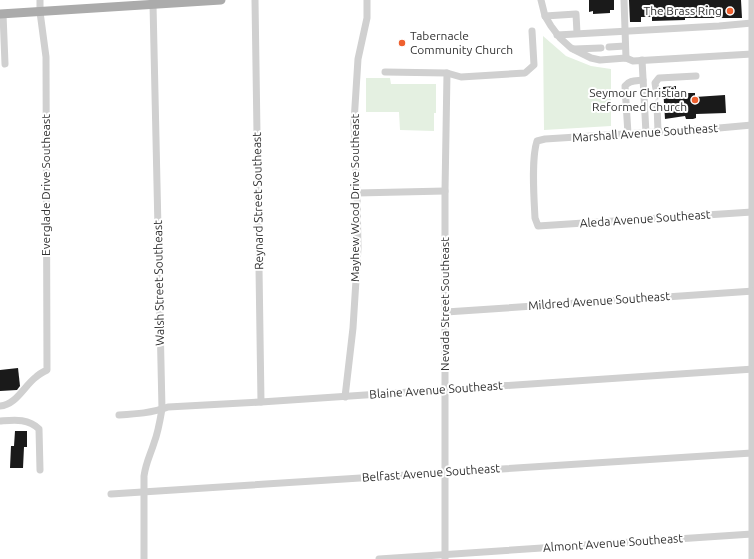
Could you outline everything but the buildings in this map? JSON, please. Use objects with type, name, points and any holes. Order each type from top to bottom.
[{"type":"main road","points":[[1,14],[139,3],[153,4],[221,0]]},
{"type":"street","name":"Everglade Drive Southeast","points":[[0,406],[12,402],[36,377],[47,370],[46,57],[40,12],[40,0]]},
{"type":"street","name":"Reynard Street Southeast","points":[[255,0],[261,402]]},
{"type":"street","name":"Mayhew Wood Drive Southeast","points":[[346,396],[353,328],[358,248],[354,122],[358,59],[367,18],[367,0]]},
{"type":"street","points":[[541,0],[545,16],[557,35],[571,48],[590,58],[600,60],[626,58],[642,60],[752,54]]},
{"type":"street","points":[[624,0],[626,58]]},
{"type":"street","points":[[752,0],[752,559]]},
{"type":"street","name":"Walsh Street Southeast","points":[[144,559],[144,492],[146,465],[154,444],[162,409],[153,4]]},
{"type":"street","points":[[1,14],[5,64]]},
{"type":"street","points":[[545,16],[576,14],[577,33]]},
{"type":"street","points":[[557,35],[752,23]]},
{"type":"street","points":[[385,72],[447,73],[462,77],[525,73],[534,65],[532,31]]},
{"type":"street","points":[[609,47],[625,46]]},
{"type":"street","points":[[574,49],[601,48]]},
{"type":"street","points":[[642,60],[646,133]]},
{"type":"street","name":"Nevada Street Southeast","points":[[445,557],[445,192],[447,73]]},
{"type":"street","points":[[657,96],[655,83],[659,78],[696,76]]},
{"type":"street","points":[[628,134],[625,86],[627,83],[632,81],[643,80]]},
{"type":"street","points":[[657,104],[658,132]]},
{"type":"street","name":"Marshall Avenue Southeast","points":[[538,226],[535,218],[534,160],[537,141],[545,139],[752,125]]},
{"type":"street","points":[[357,193],[445,192]]},
{"type":"street","name":"Aleda Avenue Southeast","points":[[538,226],[752,212]]},
{"type":"street","name":"Mildred Avenue Southeast","points":[[446,312],[753,291]]},
{"type":"street","name":"Blaine Avenue Southeast","points":[[119,415],[142,414],[168,408],[753,369]]},
{"type":"street","points":[[0,421],[25,421],[34,423],[39,429],[40,470]]},
{"type":"street","name":"Belfast Avenue Southeast","points":[[111,494],[752,453]]},
{"type":"street","name":"Almont Avenue Southeast","points":[[379,559],[445,557],[752,534]]},
{"type":"green space","points":[[543,36],[566,56],[591,66],[611,69],[611,126],[544,130]]},
{"type":"green space","points":[[366,78],[390,78],[391,84],[436,84],[436,113],[434,113],[434,131],[400,130],[399,112],[366,112]]},
{"type":"place","name":"The Brass Ring","points":[[730,11]]},
{"type":"place","name":"Tabernacle Community Church","points":[[402,43]]},
{"type":"place","name":"Seymour Christian Reformed Church","points":[[695,100]]}]
